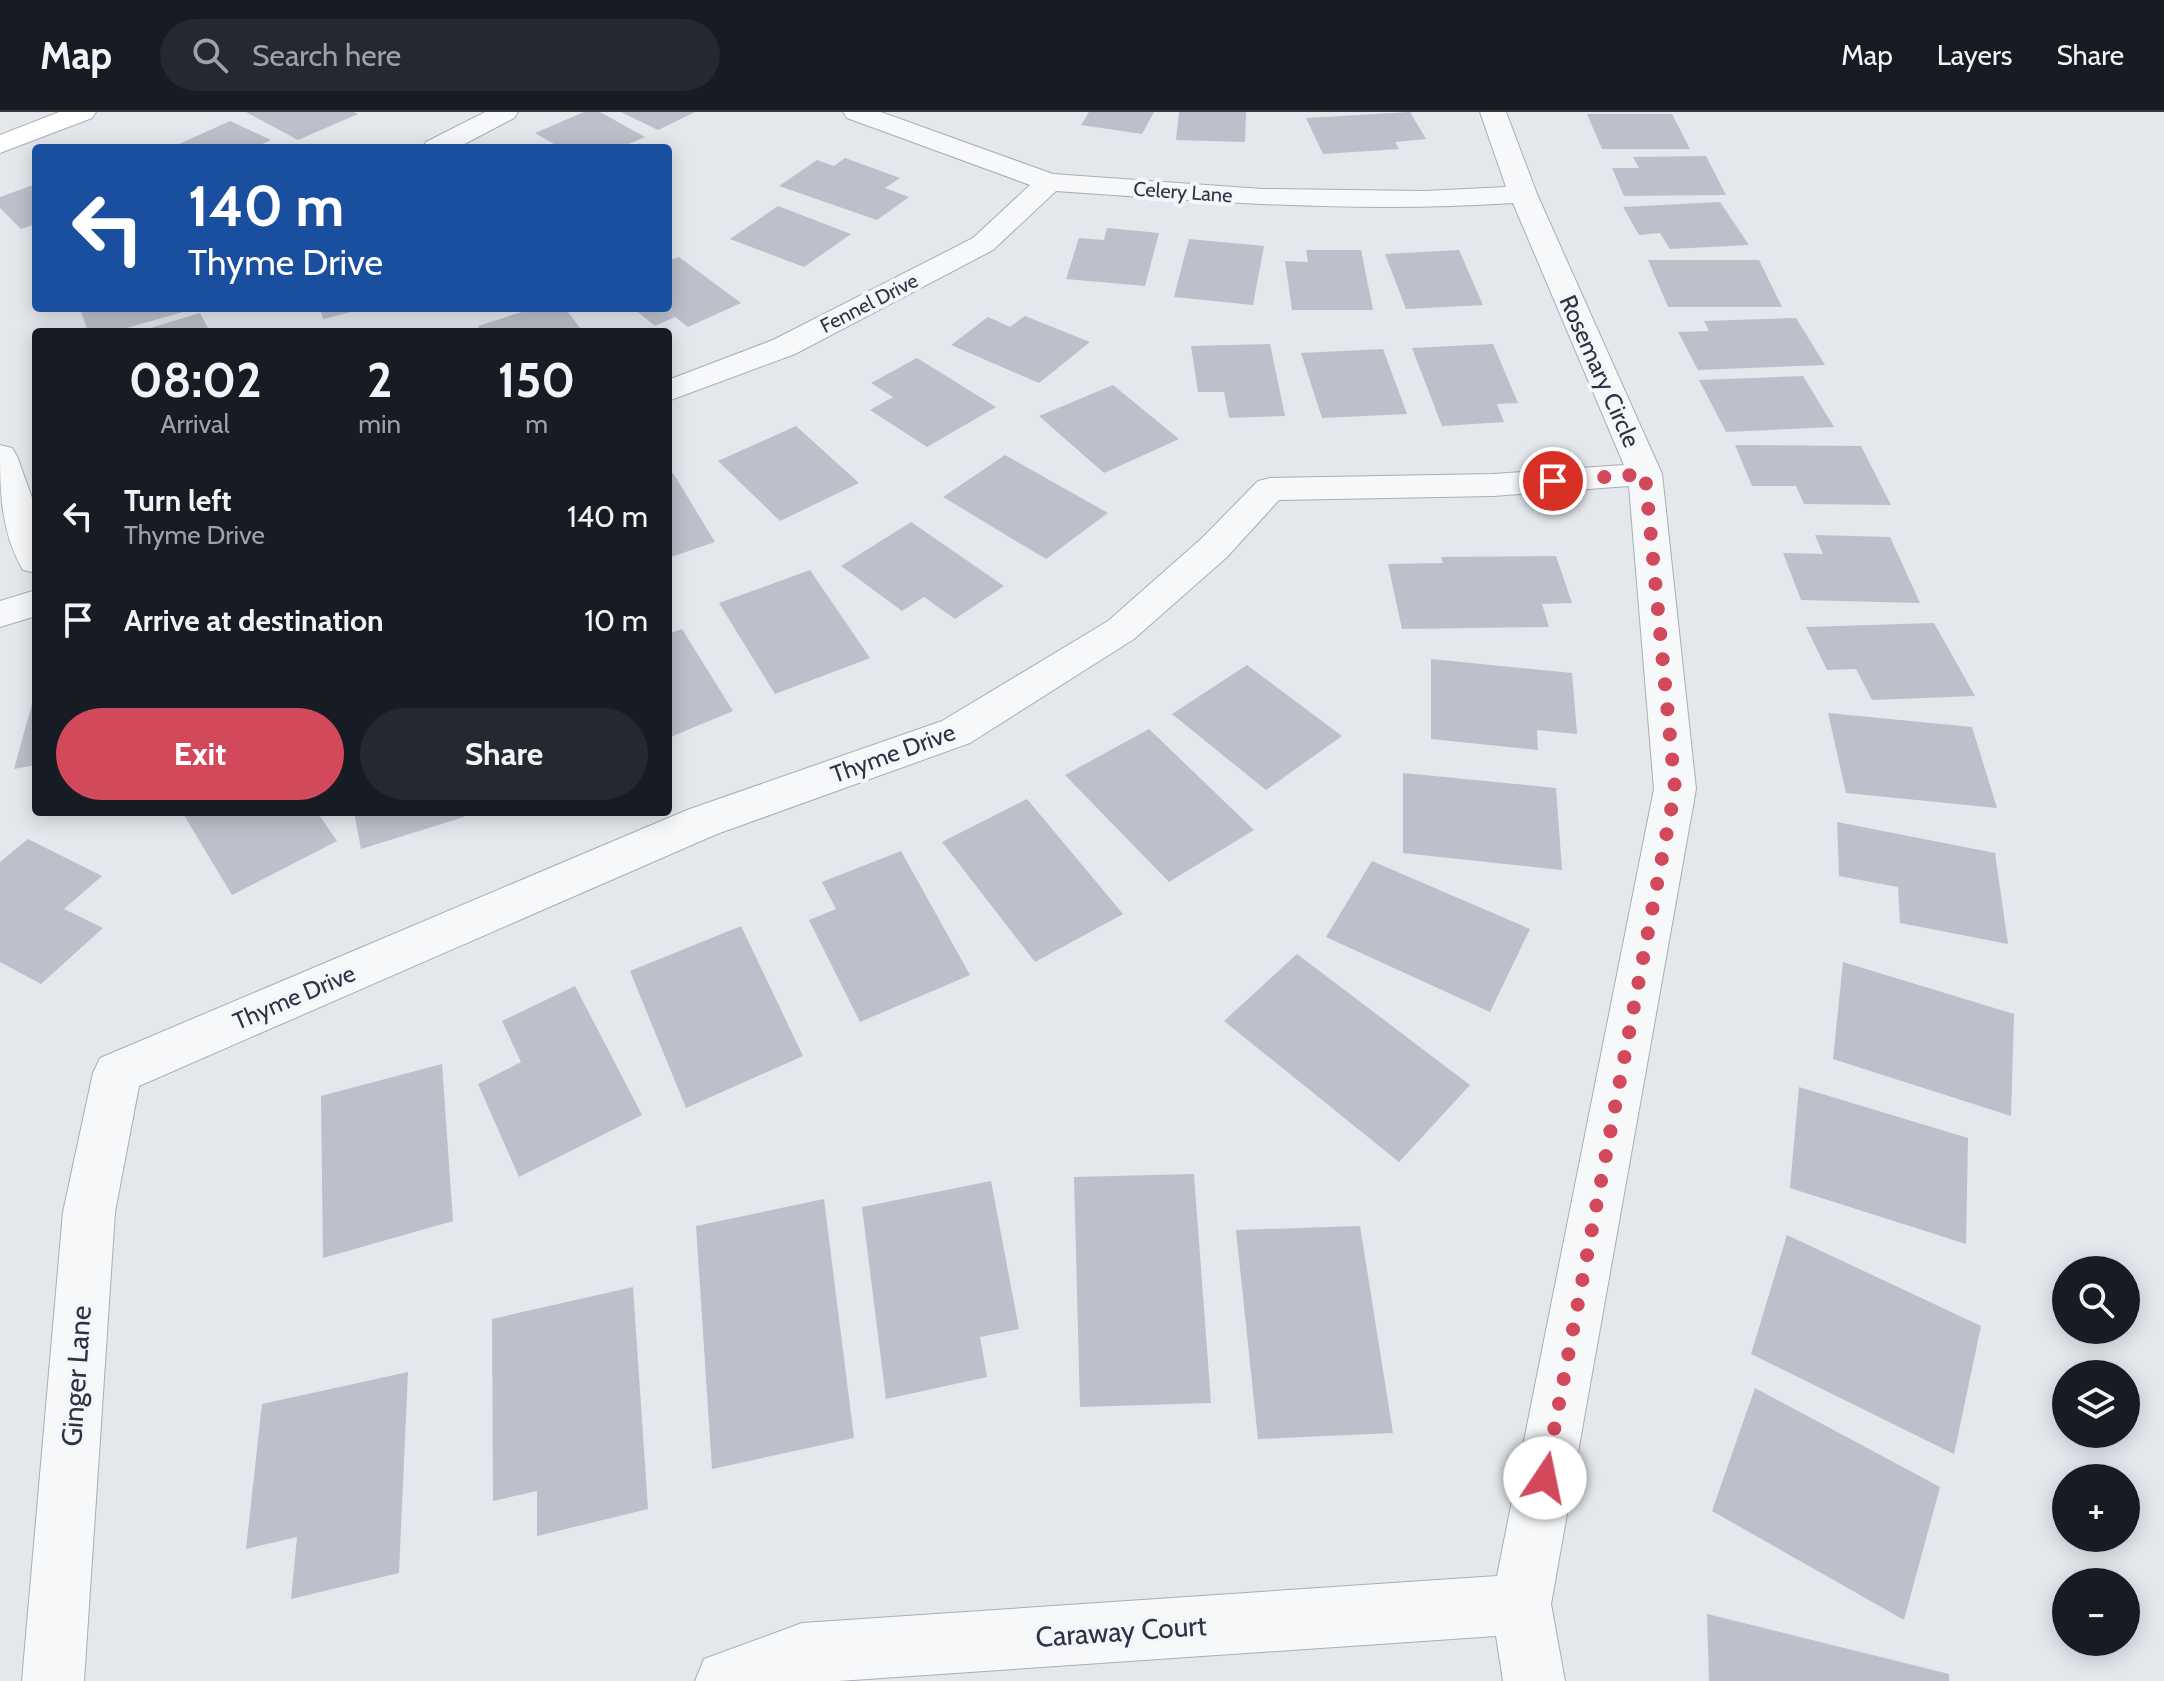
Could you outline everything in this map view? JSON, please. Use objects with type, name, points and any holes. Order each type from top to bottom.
[{"type":"street","points":[[0,145],[83,112]]},
{"type":"street","points":[[444,144],[505,112]]},
{"type":"street","name":"Celery Lane","points":[[856,112],[1049,182],[1262,197],[1425,200],[1523,194]]},
{"type":"street","name":"Rosemary Circle","points":[[1493,112],[1523,194],[1645,474],[1675,789],[1521,1604],[1534,1681]]},
{"type":"street","name":"Fennel Drive","points":[[672,389],[784,347],[983,244],[1049,182]]},
{"type":"street","points":[[0,456],[32,549]]},
{"type":"street","name":"Thyme Drive","points":[[117,1073],[702,822],[956,732],[1121,630],[1214,548],[1270,489],[1493,485],[1645,474]]},
{"type":"street","points":[[0,614],[32,604]]},
{"type":"street","name":"Ginger Lane","points":[[53,1681],[89,1212],[117,1073]]},
{"type":"street","name":"Caraway Court","points":[[726,1681],[802,1653],[1521,1604]]},
{"type":"building","points":[[246,112],[354,112],[358,114],[298,140]]},
{"type":"building","points":[[584,112],[600,112],[645,137],[628,144],[554,144],[535,133]]},
{"type":"building","points":[[621,112],[695,112],[658,130]]},
{"type":"building","points":[[1089,112],[1154,112],[1142,134],[1081,125]]},
{"type":"building","points":[[1179,112],[1246,112],[1245,142],[1176,140]]},
{"type":"building","points":[[1410,112],[1426,139],[1395,142],[1399,149],[1323,154],[1306,118]]},
{"type":"building","points":[[1587,114],[1672,114],[1690,149],[1602,149]]},
{"type":"building","points":[[230,121],[271,140],[262,144],[179,144]]},
{"type":"building","points":[[1706,156],[1726,195],[1624,196],[1612,168],[1639,168],[1633,157]]},
{"type":"building","points":[[845,158],[900,178],[885,188],[909,197],[877,220],[779,186],[817,160],[834,166]]},
{"type":"building","points":[[32,185],[32,225],[21,229],[0,208],[0,197]]},
{"type":"building","points":[[1720,202],[1749,245],[1670,249],[1660,233],[1639,235],[1623,207]]},
{"type":"building","points":[[778,206],[851,234],[804,267],[730,239]]},
{"type":"building","points":[[1107,228],[1159,233],[1145,286],[1066,279],[1079,238],[1104,240]]},
{"type":"building","points":[[1189,239],[1264,246],[1253,305],[1174,297]]},
{"type":"building","points":[[1306,250],[1361,250],[1373,310],[1292,310],[1285,261],[1308,262]]},
{"type":"building","points":[[1459,250],[1483,305],[1406,309],[1385,254]]},
{"type":"building","points":[[679,257],[741,303],[688,327],[675,317],[655,326],[638,312],[672,312],[672,260]]},
{"type":"building","points":[[1648,260],[1759,260],[1782,307],[1668,307]]},
{"type":"building","points":[[81,312],[183,312],[126,328],[87,328]]},
{"type":"building","points":[[321,312],[351,312],[323,319]]},
{"type":"building","points":[[522,312],[568,312],[580,328],[479,328],[478,326]]},
{"type":"building","points":[[200,313],[208,328],[150,328]]},
{"type":"building","points":[[1025,316],[1090,342],[1039,383],[951,345],[988,317],[1010,327]]},
{"type":"building","points":[[1796,318],[1825,365],[1698,370],[1678,332],[1709,331],[1704,321]]},
{"type":"building","points":[[1270,344],[1285,416],[1229,418],[1224,392],[1198,392],[1191,346]]},
{"type":"building","points":[[1493,344],[1518,403],[1497,404],[1504,422],[1442,426],[1412,348]]},
{"type":"building","points":[[1383,349],[1407,414],[1322,418],[1301,353]]},
{"type":"building","points":[[917,358],[996,407],[927,447],[870,410],[893,397],[871,383]]},
{"type":"building","points":[[1803,376],[1834,427],[1726,432],[1699,380]]},
{"type":"building","points":[[1113,385],[1179,439],[1104,473],[1039,416]]},
{"type":"building","points":[[796,426],[859,483],[780,521],[718,461]]},
{"type":"building","points":[[1735,445],[1861,446],[1891,505],[1804,504],[1796,486],[1752,486]]},
{"type":"building","points":[[1005,455],[1108,513],[1046,559],[943,497]]},
{"type":"building","points":[[672,473],[715,542],[672,557]]},
{"type":"building","points":[[911,522],[1004,586],[955,619],[924,597],[902,611],[841,566]]},
{"type":"building","points":[[1815,535],[1890,537],[1920,603],[1801,600],[1783,553],[1823,554]]},
{"type":"building","points":[[1556,556],[1572,603],[1542,604],[1549,627],[1402,629],[1388,564],[1443,563],[1441,557]]},
{"type":"building","points":[[810,570],[870,658],[775,694],[719,603]]},
{"type":"building","points":[[1934,623],[1975,696],[1872,700],[1856,669],[1827,670],[1806,627]]},
{"type":"building","points":[[682,629],[733,711],[672,736],[672,633]]},
{"type":"building","points":[[1431,659],[1572,673],[1577,734],[1537,730],[1538,750],[1431,739]]},
{"type":"building","points":[[1247,665],[1342,736],[1266,790],[1172,714]]},
{"type":"building","points":[[32,704],[32,766],[14,769]]},
{"type":"building","points":[[1828,713],[1972,727],[1997,808],[1846,793]]},
{"type":"building","points":[[1149,729],[1254,830],[1169,882],[1065,775]]},
{"type":"building","points":[[1403,773],[1556,788],[1562,870],[1403,853]]},
{"type":"building","points":[[1027,799],[1123,914],[1035,962],[942,842]]},
{"type":"building","points":[[184,816],[320,816],[337,841],[232,895]]},
{"type":"building","points":[[355,816],[464,817],[361,849]]},
{"type":"building","points":[[1837,822],[1995,853],[2008,944],[1900,923],[1898,887],[1839,876]]},
{"type":"building","points":[[28,839],[102,876],[64,909],[103,928],[41,984],[0,962],[0,862]]},
{"type":"building","points":[[901,851],[970,975],[860,1022],[809,920],[836,909],[822,882]]},
{"type":"building","points":[[1372,861],[1530,929],[1490,1012],[1326,937]]},
{"type":"building","points":[[741,926],[803,1056],[686,1108],[630,971]]},
{"type":"building","points":[[1297,954],[1470,1085],[1399,1162],[1224,1021]]},
{"type":"building","points":[[1843,962],[2014,1014],[2011,1116],[1833,1059]]},
{"type":"building","points":[[575,986],[642,1115],[519,1177],[478,1084],[521,1062],[502,1021]]},
{"type":"building","points":[[442,1064],[453,1221],[323,1258],[321,1096]]},
{"type":"building","points":[[1799,1087],[1968,1138],[1966,1244],[1790,1188]]},
{"type":"building","points":[[1194,1174],[1211,1403],[1080,1407],[1074,1177]]},
{"type":"building","points":[[991,1181],[1019,1329],[980,1337],[987,1377],[886,1399],[862,1207]]},
{"type":"building","points":[[824,1199],[854,1438],[712,1469],[696,1226]]},
{"type":"building","points":[[1360,1226],[1393,1433],[1258,1439],[1236,1230]]},
{"type":"building","points":[[1787,1235],[1981,1326],[1954,1454],[1751,1354]]},
{"type":"building","points":[[633,1287],[648,1509],[537,1536],[537,1491],[493,1501],[492,1319]]},
{"type":"building","points":[[408,1372],[399,1573],[291,1599],[297,1537],[246,1549],[262,1404]]},
{"type":"building","points":[[1755,1388],[1940,1487],[1904,1620],[1712,1511]]},
{"type":"building","points":[[1707,1614],[1949,1674],[1949,1681],[1709,1681]]},
{"type":"route","points":[[1545,1478],[1675,789],[1645,474],[1553,481]]}]
